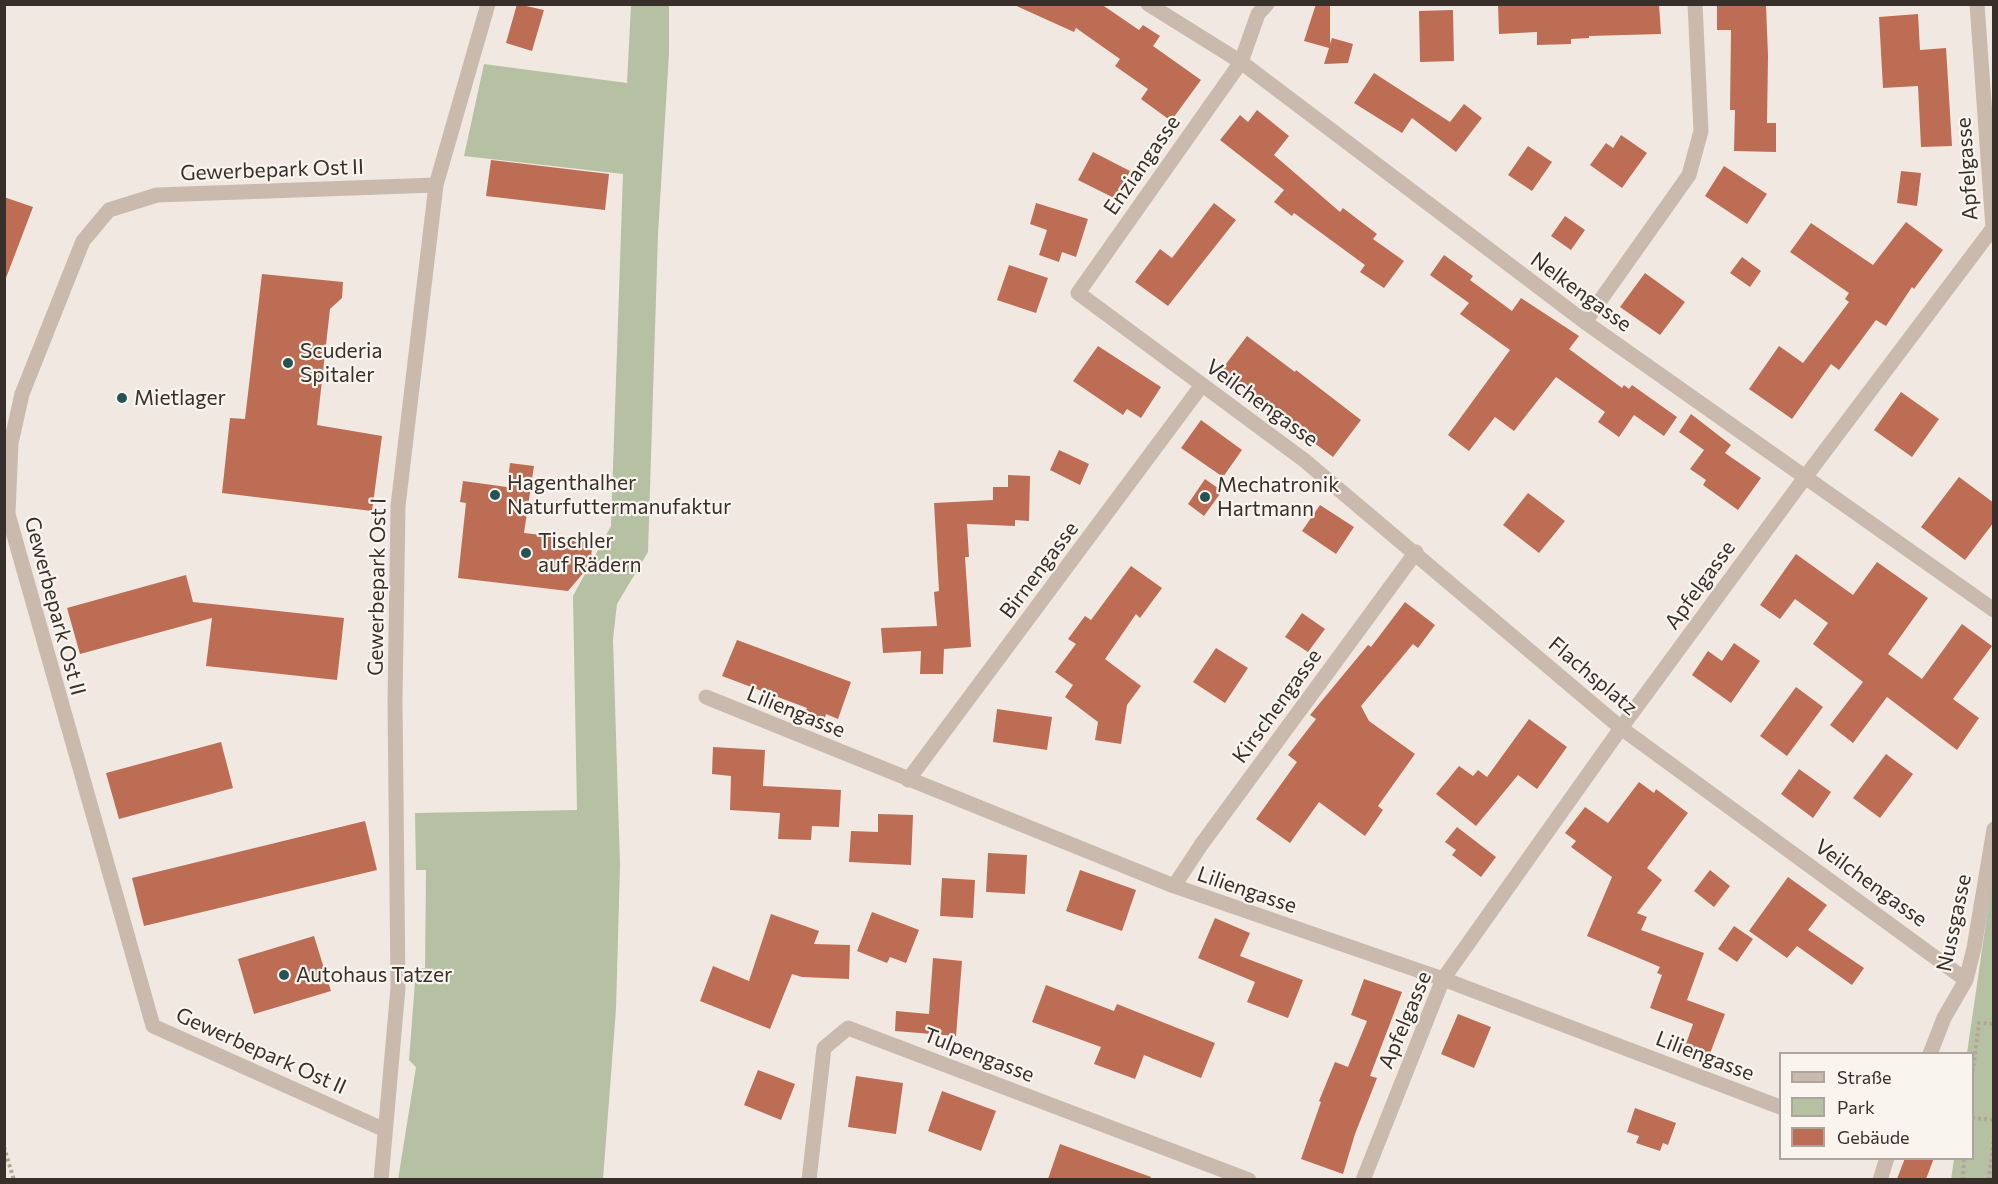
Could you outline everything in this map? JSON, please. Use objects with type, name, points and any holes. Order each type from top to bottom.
[{"type":"street","name":"Gewerbepark Ost I","points":[[381,1179],[398,988],[395,701],[398,506],[436,185],[488,4]]},
{"type":"street","name":"Nelkengasse","points":[[1148,4],[1241,62],[1584,322],[1994,610]]},
{"type":"street","name":"Enziangasse","points":[[1078,293],[1241,62],[1258,14],[1267,4]]},
{"type":"street","points":[[1584,322],[1689,175],[1701,131],[1695,4]]},
{"type":"street","name":"Apfelgasse","points":[[1363,1179],[1443,980],[1621,728],[1806,476],[1993,228],[1977,4]]},
{"type":"street","name":"Gewerbepark Ost II","points":[[385,1130],[153,1026],[8,514],[11,443],[22,394],[82,241],[109,210],[157,195],[436,185]]},
{"type":"street","name":"Veilchengasse","points":[[1078,293],[1304,460],[1416,552]]},
{"type":"street","name":"Birnengasse","points":[[908,780],[1202,385]]},
{"type":"street","name":"Flachsplatz","points":[[1416,552],[1621,728],[1750,821]]},
{"type":"street","name":"Kirschengasse","points":[[1174,886],[1201,845],[1416,552]]},
{"type":"street","name":"Liliengasse","points":[[706,697],[1174,886],[1443,980],[1779,1107]]},
{"type":"street","name":"Veilchengasse","points":[[1750,821],[1966,980]]},
{"type":"street","name":"Nussgasse","points":[[1930,1052],[1944,1018],[1966,980],[1974,948],[1994,830]]},
{"type":"street","name":"Tulpengasse","points":[[809,1179],[824,1048],[848,1028],[1249,1179]]},
{"type":"street","points":[[1880,1179],[1886,1160]]},
{"type":"path","points":[[1974,1062],[1979,1023],[1994,1024]]},
{"type":"path","points":[[1974,1118],[1994,1120]]},
{"type":"path","points":[[1989,1179],[1994,1136]]},
{"type":"path","points":[[4,1147],[14,1179]]},
{"type":"path","points":[[1963,1179],[1964,1160]]},
{"type":"green space","points":[[631,5],[669,5],[669,53],[658,234],[648,552],[617,604],[613,639],[620,865],[616,1009],[603,1179],[398,1180],[416,1067],[409,1060],[416,969],[425,968],[426,870],[416,870],[415,813],[577,810],[573,596],[611,526],[623,174],[464,156],[484,64],[627,83]]},
{"type":"green space","points":[[1993,874],[1993,1179],[1951,1180],[1954,1160],[1974,1160],[1974,1052],[1967,1052]]},
{"type":"building","points":[[517,4],[544,10],[532,51],[506,43]]},
{"type":"building","points":[[1012,4],[1101,4],[1139,30],[1143,25],[1160,36],[1153,46],[1201,80],[1171,121],[1141,99],[1148,89],[1115,66],[1120,59],[1076,28],[1074,32]]},
{"type":"building","points":[[1316,4],[1330,4],[1330,44],[1332,38],[1353,44],[1348,63],[1324,64],[1329,48],[1304,41]]},
{"type":"building","points":[[1498,4],[1659,4],[1661,34],[1589,36],[1589,38],[1571,39],[1571,44],[1537,45],[1537,32],[1499,34]]},
{"type":"building","points":[[1717,4],[1766,4],[1767,123],[1776,123],[1776,152],[1734,151],[1735,110],[1730,110],[1731,30],[1717,30]]},
{"type":"building","points":[[1453,10],[1454,61],[1420,62],[1419,11]]},
{"type":"building","points":[[1918,14],[1920,50],[1946,48],[1952,146],[1921,147],[1918,86],[1883,88],[1879,17]]},
{"type":"building","points":[[1374,73],[1450,122],[1464,104],[1482,118],[1456,152],[1412,118],[1402,133],[1354,103]]},
{"type":"building","points":[[1257,110],[1289,136],[1274,155],[1340,212],[1343,208],[1377,234],[1373,239],[1404,261],[1384,288],[1360,272],[1365,265],[1294,213],[1292,216],[1274,202],[1284,190],[1220,140],[1240,115],[1248,122]]},
{"type":"building","points":[[1621,135],[1647,153],[1622,188],[1590,165],[1606,143],[1613,148]]},
{"type":"building","points":[[1528,146],[1552,162],[1532,191],[1508,175]]},
{"type":"building","points":[[1093,152],[1130,171],[1116,199],[1078,180]]},
{"type":"building","points":[[491,160],[609,174],[605,210],[486,196]]},
{"type":"building","points":[[1724,166],[1767,194],[1747,224],[1705,196]]},
{"type":"building","points":[[1901,171],[1921,173],[1917,206],[1897,203]]},
{"type":"building","points":[[4,197],[33,207],[6,278],[4,278]]},
{"type":"building","points":[[1036,203],[1088,219],[1076,257],[1062,252],[1059,262],[1039,255],[1047,230],[1030,224]]},
{"type":"building","points":[[1214,203],[1236,220],[1168,306],[1135,282],[1160,249],[1172,258]]},
{"type":"building","points":[[1565,216],[1585,230],[1571,250],[1551,236]]},
{"type":"building","points":[[1906,222],[1943,250],[1914,289],[1912,287],[1886,326],[1876,320],[1839,370],[1831,364],[1792,419],[1749,389],[1779,346],[1803,363],[1849,302],[1845,299],[1849,293],[1790,252],[1811,223],[1873,265]]},
{"type":"building","points":[[1444,255],[1473,276],[1470,280],[1512,311],[1521,298],[1579,336],[1569,349],[1622,388],[1624,385],[1629,389],[1632,385],[1677,417],[1664,436],[1634,415],[1619,437],[1598,422],[1605,412],[1556,377],[1514,431],[1495,417],[1469,451],[1448,435],[1510,350],[1460,314],[1469,303],[1430,275]]},
{"type":"building","points":[[1742,257],[1761,271],[1750,287],[1730,273]]},
{"type":"building","points":[[1009,265],[1048,278],[1036,313],[997,300]]},
{"type":"building","points":[[1645,273],[1685,302],[1660,335],[1620,307]]},
{"type":"building","name":"Scuderia Spitaler","points":[[262,274],[343,282],[342,298],[330,309],[317,425],[382,436],[372,511],[222,493],[230,418],[245,419]]},
{"type":"building","points":[[1247,336],[1361,420],[1333,457],[1220,372]]},
{"type":"building","points":[[1098,346],[1161,387],[1141,418],[1127,409],[1123,415],[1073,381]]},
{"type":"building","points":[[1901,392],[1939,419],[1912,457],[1874,430]]},
{"type":"building","points":[[1691,414],[1731,445],[1725,453],[1761,478],[1738,510],[1703,485],[1706,480],[1690,469],[1704,450],[1679,432]]},
{"type":"building","points":[[1201,420],[1242,450],[1223,477],[1181,448]]},
{"type":"building","points":[[1059,450],[1089,464],[1080,485],[1050,470]]},
{"type":"building","name":"Tischler auf Rädern","points":[[510,463],[534,466],[524,533],[593,541],[590,565],[568,591],[458,578],[466,503],[460,502],[463,481],[507,487]]},
{"type":"building","points":[[1008,475],[1030,476],[1029,521],[1015,520],[1015,526],[967,524],[969,557],[965,557],[971,647],[944,649],[943,674],[920,674],[921,651],[883,653],[881,628],[937,626],[934,592],[939,591],[934,503],[993,500],[993,487],[1008,487]]},
{"type":"building","points":[[1959,477],[1994,503],[1994,522],[1965,560],[1921,527]]},
{"type":"building","name":"Mechatronik Hartmann","points":[[1205,479],[1222,491],[1204,516],[1188,504]]},
{"type":"building","points":[[1528,493],[1565,521],[1539,553],[1503,525]]},
{"type":"building","points":[[1320,505],[1354,527],[1336,554],[1302,531]]},
{"type":"building","points":[[1796,554],[1853,595],[1877,562],[1928,598],[1888,654],[1922,679],[1962,624],[1992,646],[1953,699],[1979,718],[1957,750],[1887,697],[1853,743],[1830,725],[1863,682],[1813,644],[1828,623],[1795,599],[1780,619],[1760,605]]},
{"type":"building","points":[[1131,566],[1162,588],[1140,618],[1136,614],[1105,659],[1141,686],[1127,705],[1121,744],[1095,740],[1098,722],[1065,697],[1073,685],[1055,672],[1076,644],[1068,639],[1085,616],[1091,620]]},
{"type":"building","points":[[186,575],[193,602],[344,618],[337,680],[206,666],[212,618],[80,654],[67,608]]},
{"type":"building","points":[[1405,602],[1435,625],[1418,648],[1413,644],[1361,706],[1369,721],[1415,754],[1378,806],[1383,810],[1365,836],[1319,802],[1290,843],[1256,819],[1297,762],[1288,755],[1316,719],[1310,715],[1368,645],[1371,647]]},
{"type":"building","points":[[1302,613],[1325,629],[1308,652],[1285,637]]},
{"type":"building","points":[[737,640],[851,682],[838,719],[826,714],[824,721],[804,714],[807,708],[722,676]]},
{"type":"building","points":[[1734,643],[1760,661],[1731,703],[1692,675],[1708,651],[1722,661]]},
{"type":"building","points":[[1216,648],[1248,668],[1225,703],[1193,682]]},
{"type":"building","points":[[1796,687],[1823,707],[1787,756],[1760,736]]},
{"type":"building","points":[[997,709],[1052,717],[1047,750],[993,742]]},
{"type":"building","points":[[1529,719],[1567,747],[1537,789],[1518,775],[1476,826],[1436,794],[1459,766],[1473,776],[1478,770],[1487,777]]},
{"type":"building","points":[[221,742],[233,788],[119,819],[106,773]]},
{"type":"building","points":[[713,747],[765,750],[763,786],[841,790],[839,827],[812,826],[811,840],[778,839],[780,813],[730,810],[731,776],[712,774]]},
{"type":"building","points":[[1886,754],[1913,774],[1880,818],[1853,798]]},
{"type":"building","points":[[1799,769],[1831,792],[1813,818],[1781,794]]},
{"type":"building","points":[[1639,782],[1654,793],[1656,789],[1688,813],[1647,868],[1662,880],[1637,913],[1647,917],[1641,930],[1704,953],[1687,1000],[1725,1014],[1709,1056],[1685,1047],[1693,1024],[1650,1008],[1662,975],[1657,973],[1660,967],[1587,936],[1612,877],[1571,847],[1576,841],[1565,833],[1585,807],[1608,823]]},
{"type":"building","points":[[878,814],[913,815],[911,865],[849,862],[851,831],[878,832]]},
{"type":"building","points":[[365,821],[377,870],[144,926],[132,878]]},
{"type":"building","points":[[1457,827],[1496,857],[1481,877],[1452,855],[1456,850],[1445,842]]},
{"type":"building","points":[[988,853],[1027,855],[1025,894],[986,892]]},
{"type":"building","points":[[1080,870],[1136,890],[1122,931],[1066,911]]},
{"type":"building","points":[[1710,870],[1730,886],[1714,907],[1694,891]]},
{"type":"building","points":[[1788,877],[1827,905],[1808,930],[1864,968],[1852,985],[1797,946],[1787,958],[1749,931]]},
{"type":"building","points":[[942,878],[975,880],[973,918],[940,916]]},
{"type":"building","points":[[872,912],[919,930],[906,963],[890,957],[887,963],[857,951]]},
{"type":"building","points":[[771,914],[819,931],[814,944],[850,945],[849,979],[802,977],[792,974],[770,1029],[700,1001],[713,966],[749,981]]},
{"type":"building","points":[[1215,918],[1250,933],[1240,956],[1303,980],[1288,1018],[1247,1002],[1255,982],[1198,958]]},
{"type":"building","points":[[1734,926],[1753,939],[1737,962],[1718,949]]},
{"type":"building","name":"Autohaus Tatzer","points":[[314,936],[331,991],[254,1014],[238,959]]},
{"type":"building","points":[[933,958],[962,961],[956,1036],[895,1031],[896,1011],[929,1014]]},
{"type":"building","points":[[1364,979],[1402,992],[1370,1076],[1377,1078],[1355,1134],[1343,1174],[1301,1159],[1321,1102],[1319,1101],[1335,1062],[1348,1067],[1367,1021],[1351,1015]]},
{"type":"building","points":[[1046,985],[1114,1011],[1117,1004],[1215,1043],[1201,1078],[1144,1055],[1135,1079],[1094,1064],[1101,1047],[1032,1022]]},
{"type":"building","points":[[1458,1014],[1491,1027],[1474,1068],[1441,1054]]},
{"type":"building","points":[[758,1070],[795,1084],[781,1120],[744,1105]]},
{"type":"building","points":[[856,1076],[903,1083],[896,1134],[848,1127]]},
{"type":"building","points":[[942,1091],[996,1111],[981,1151],[928,1131]]},
{"type":"building","points":[[1635,1108],[1676,1123],[1668,1145],[1663,1143],[1660,1151],[1636,1143],[1639,1136],[1627,1132]]},
{"type":"building","points":[[1060,1144],[1151,1177],[1150,1179],[1048,1179]]},
{"type":"building","points":[[1904,1160],[1933,1160],[1926,1179],[1897,1179]]},
{"type":"place","name":"Scuderia Spitaler","points":[[288,363]]},
{"type":"place","name":"Mietlager","points":[[122,398]]},
{"type":"place","name":"Hagenthalher Naturfuttermanufaktur","points":[[495,495]]},
{"type":"place","name":"Mechatronik Hartmann","points":[[1205,497]]},
{"type":"place","name":"Tischler auf Rädern","points":[[526,553]]},
{"type":"place","name":"Autohaus Tatzer","points":[[284,975]]}]
